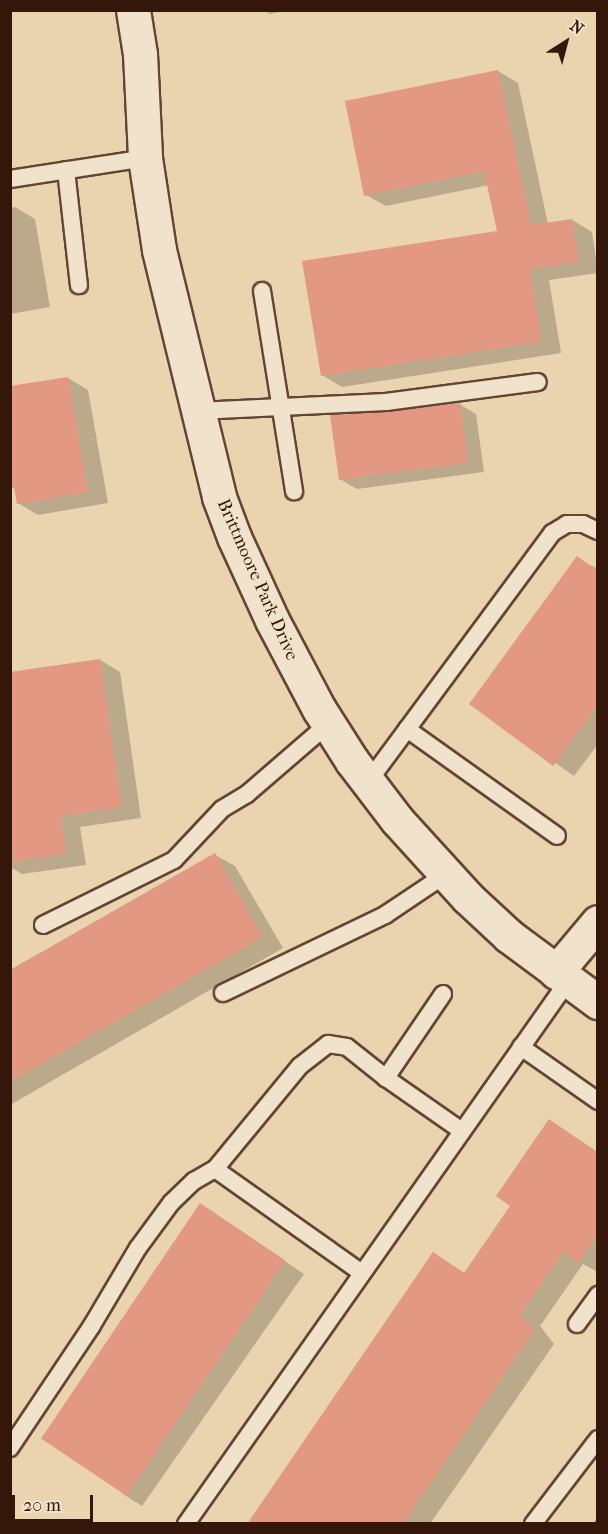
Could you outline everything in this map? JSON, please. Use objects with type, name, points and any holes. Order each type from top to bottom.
[{"type":"street","name":"Brittmoore Park Drive","points":[[133,10],[140,54],[145,158],[159,250],[208,457],[234,537],[272,620],[328,724],[397,820],[468,898],[509,936],[597,1002]]},
{"type":"street","points":[[562,976],[597,922]]},
{"type":"lane","points":[[10,179],[145,158]]},
{"type":"lane","points":[[66,170],[79,285]]},
{"type":"lane","points":[[262,291],[294,491]]},
{"type":"lane","points":[[197,411],[386,402],[538,382]]},
{"type":"lane","points":[[368,782],[552,533],[567,524],[583,524],[597,531]]},
{"type":"lane","points":[[43,925],[174,860],[222,809],[247,794],[328,724]]},
{"type":"lane","points":[[407,729],[557,836]]},
{"type":"lane","points":[[223,993],[385,915],[446,874]]},
{"type":"lane","points":[[186,1524],[521,1047],[562,976]]},
{"type":"lane","points":[[386,1078],[443,994]]},
{"type":"lane","points":[[10,1448],[91,1327],[138,1248],[171,1203],[194,1181],[214,1169],[300,1066],[328,1044],[347,1047],[386,1078],[462,1131]]},
{"type":"lane","points":[[521,1047],[597,1101]]},
{"type":"lane","points":[[214,1169],[362,1273]]},
{"type":"lane","points":[[577,1324],[597,1295]]},
{"type":"lane","points":[[533,1524],[597,1439]]},
{"type":"building","points":[[498,70],[531,225],[572,219],[579,262],[530,269],[541,342],[321,376],[302,261],[497,231],[484,171],[364,196],[345,101]]},
{"type":"building","points":[[68,377],[88,492],[17,504],[10,466],[10,386]]},
{"type":"building","points":[[460,403],[468,463],[339,480],[330,415],[387,412]]},
{"type":"building","points":[[577,556],[597,571],[597,706],[553,766],[469,704]]},
{"type":"building","points":[[100,659],[122,807],[61,816],[66,854],[10,862],[10,672]]},
{"type":"building","points":[[215,853],[263,937],[10,1082],[10,970]]},
{"type":"building","points":[[549,1119],[597,1152],[597,1235],[579,1263],[563,1252],[521,1314],[534,1331],[403,1524],[247,1524],[433,1252],[464,1273],[510,1206],[496,1196]]},
{"type":"building","points":[[200,1203],[285,1261],[127,1496],[41,1438]]}]
